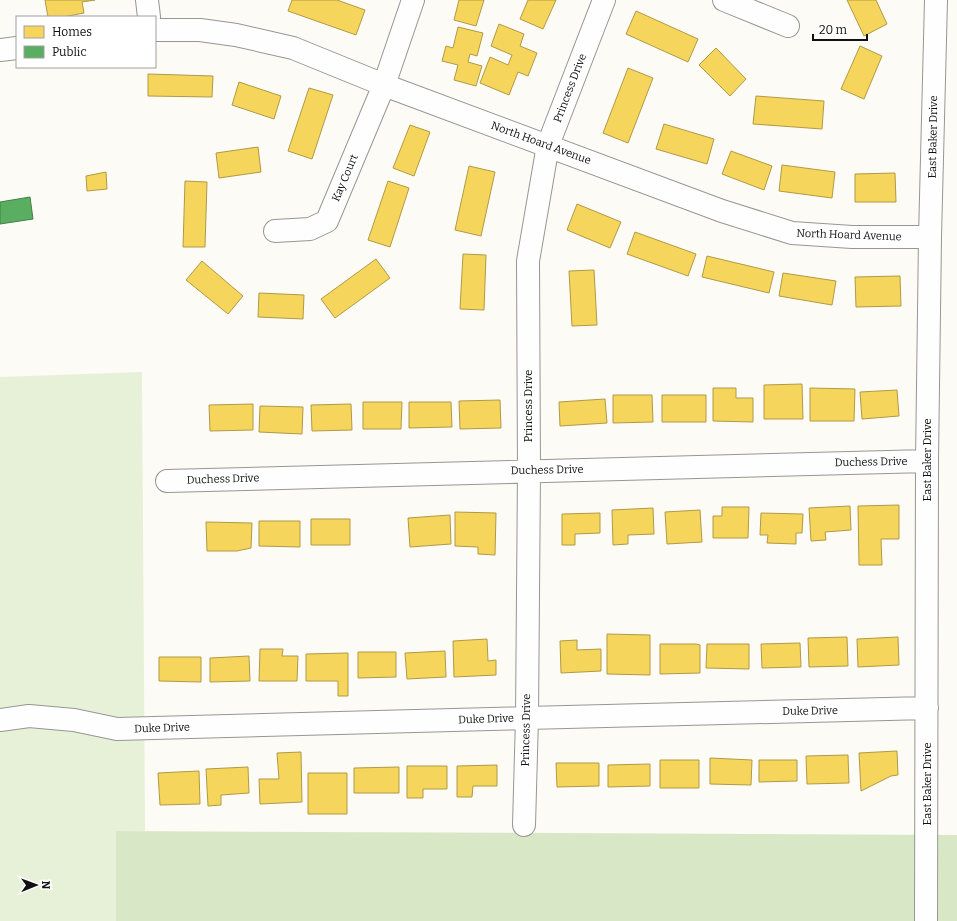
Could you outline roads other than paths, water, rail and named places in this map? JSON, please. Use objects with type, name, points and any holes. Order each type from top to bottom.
[{"type":"street","points":[[147,0],[149,16]]},
{"type":"street","name":"Kay Court","points":[[275,231],[310,229],[327,221],[384,85],[413,0]]},
{"type":"street","name":"Princess Drive","points":[[524,825],[527,718],[529,471],[528,261],[548,146],[604,0]]},
{"type":"street","points":[[724,0],[788,26]]},
{"type":"street","name":"East Baker Drive","points":[[926,921],[927,461],[930,237],[936,0]]},
{"type":"street","name":"North Hoard Avenue","points":[[156,30],[200,30],[236,35],[293,48],[384,85],[722,211],[792,233],[852,237],[930,237]]},
{"type":"street","points":[[0,50],[16,48]]},
{"type":"street","name":"Duchess Drive","points":[[167,481],[927,461]]},
{"type":"street","name":"Duke Drive","points":[[0,720],[29,716],[74,720],[117,729],[927,708]]}]
